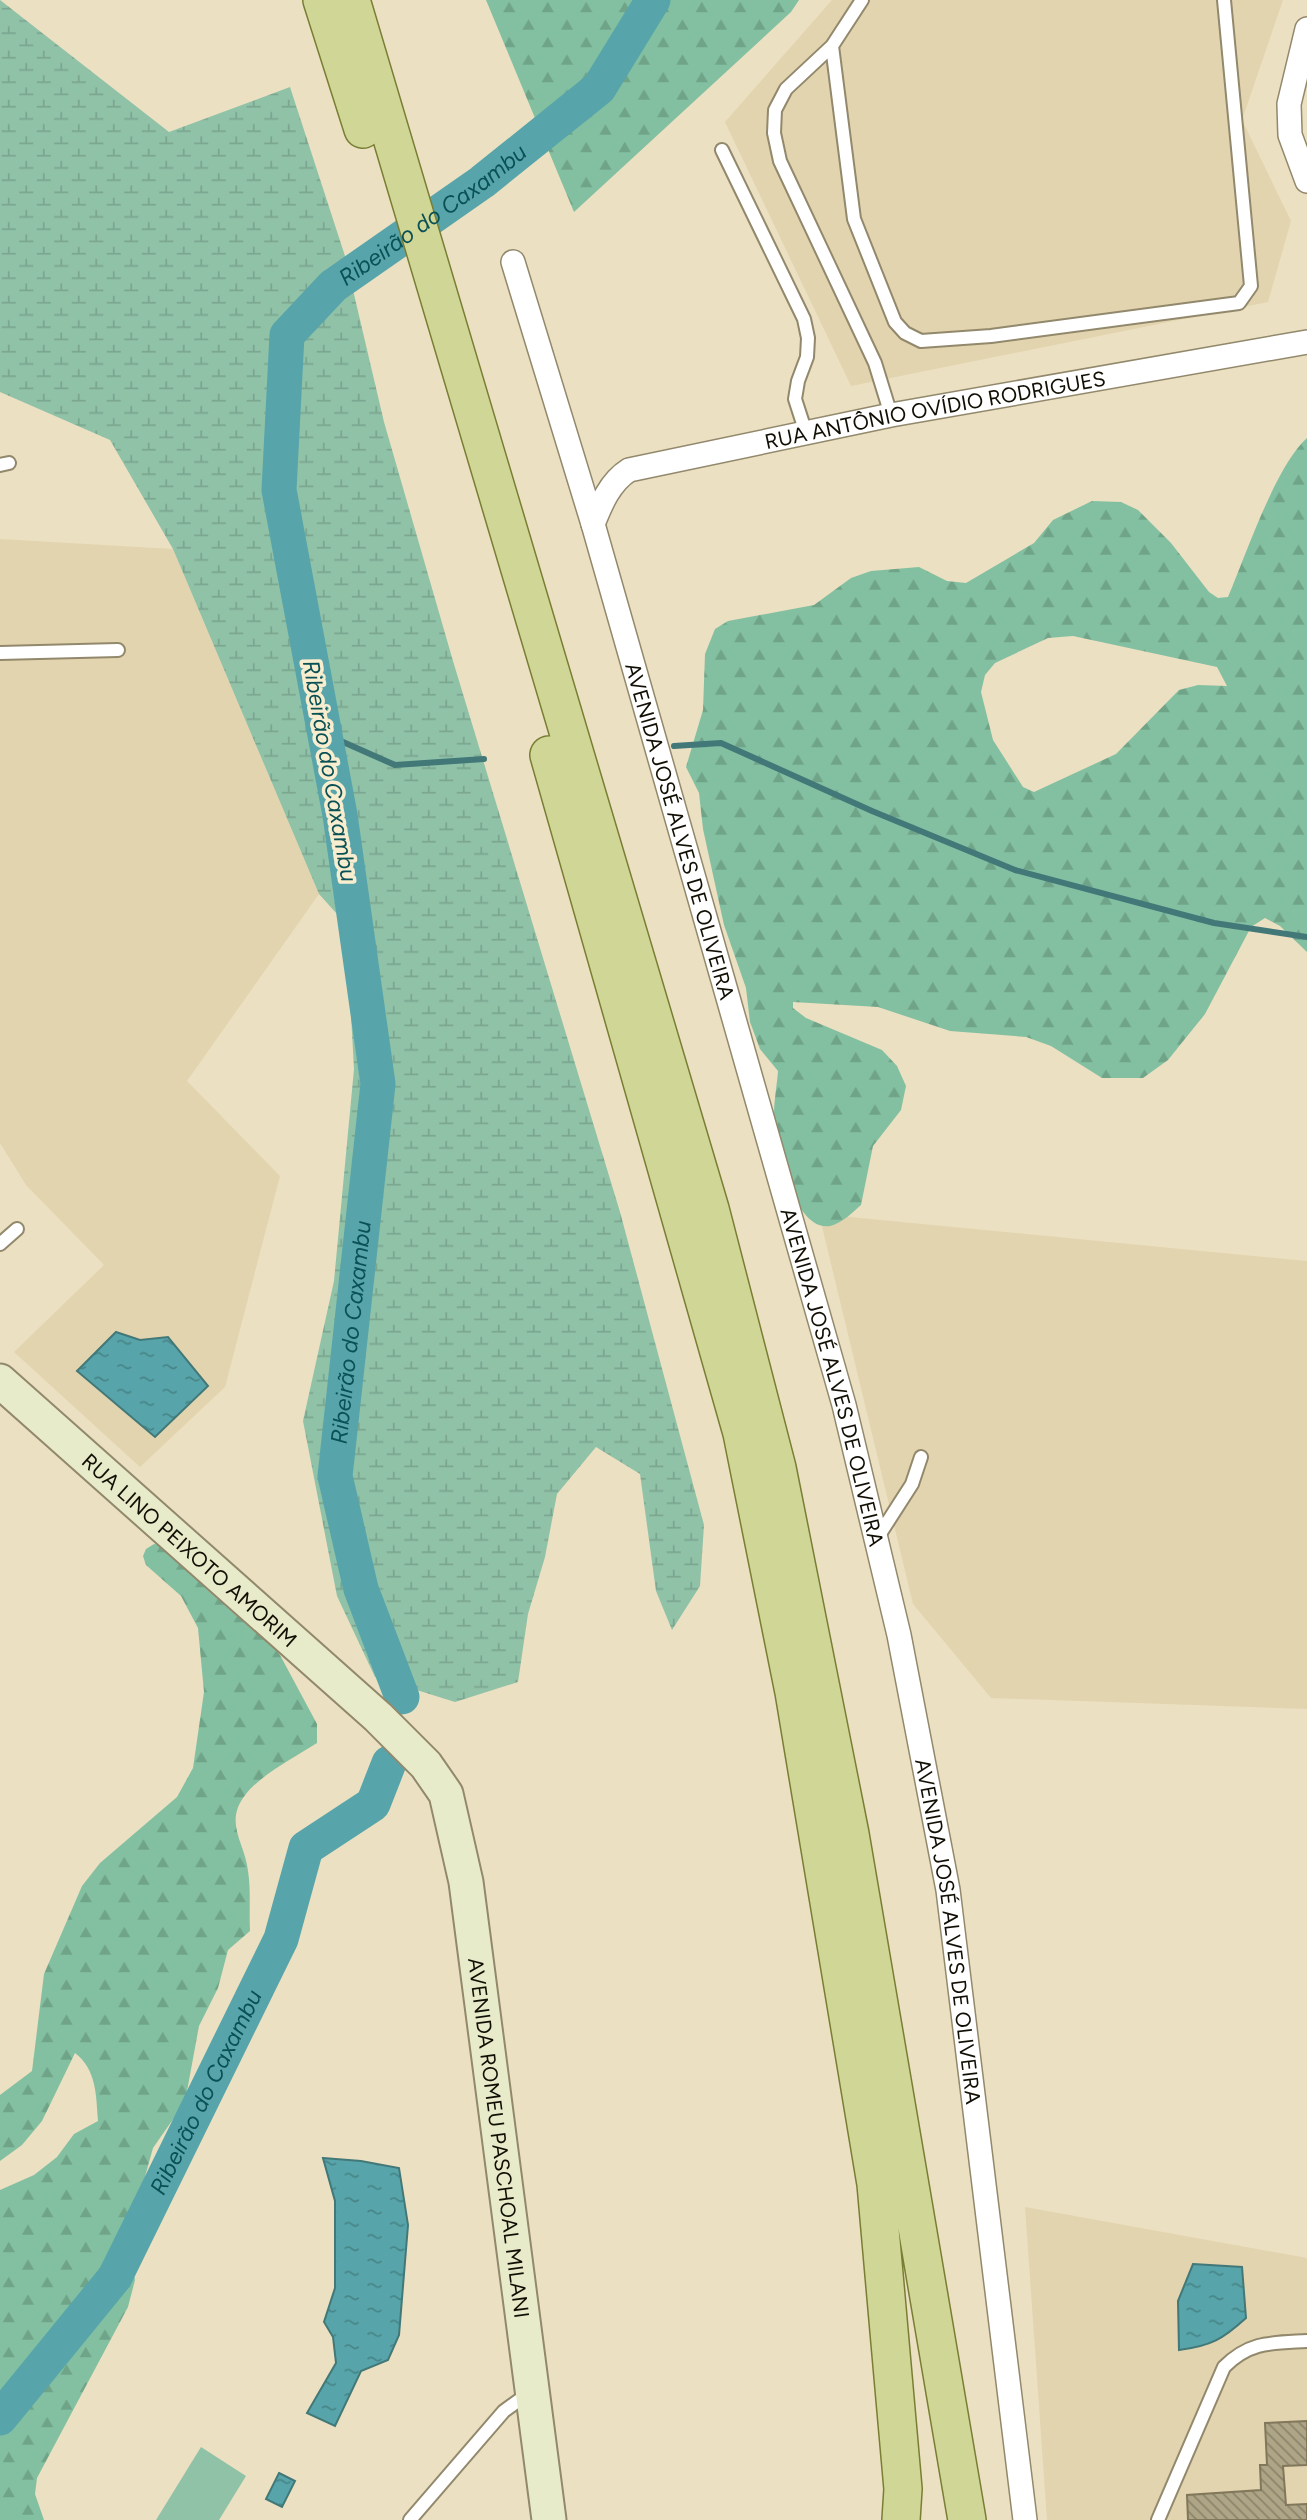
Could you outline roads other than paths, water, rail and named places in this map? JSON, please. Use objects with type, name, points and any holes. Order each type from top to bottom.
[{"type":"main road","points":[[322,0],[396,194],[426,283],[710,1209],[777,1468],[850,1834],[967,2520]]},
{"type":"main road","points":[[351,0],[396,194]]},
{"type":"main road","points":[[426,283],[742,1433],[794,1692],[876,2183],[903,2489],[901,2520]]},
{"type":"street","points":[[1307,29],[1289,104],[1290,135],[1307,181]]},
{"type":"street","name":"AVENIDA JOSÉ ALVES DE OLIVEIRA","points":[[513,262],[593,524],[841,1392],[899,1635],[948,1890],[1029,2515]]},
{"type":"street","name":"RUA ANTÔNIO OVÍDIO RODRIGUES","points":[[593,524],[613,485],[629,470],[891,415],[1307,342]]},
{"type":"street","name":"RUA LINO PEIXOTO AMORIM","points":[[0,1381],[378,1717],[426,1765]]},
{"type":"street","name":"AVENIDA ROMEU PASCHOAL MILANI","points":[[426,1765],[446,1794],[466,1882],[549,2520]]},
{"type":"lane","points":[[862,0],[832,46],[786,89],[775,110],[774,133],[780,161],[875,363],[891,415]]},
{"type":"lane","points":[[832,46],[854,219],[895,322],[905,333],[921,341],[991,337],[1239,303],[1251,286],[1224,0]]},
{"type":"lane","points":[[722,150],[804,319],[808,338],[807,357],[795,399],[806,433]]},
{"type":"lane","points":[[0,653],[118,650]]},
{"type":"lane","points":[[0,1244],[17,1229]]},
{"type":"lane","points":[[876,1540],[912,1484],[921,1457]]},
{"type":"lane","points":[[1158,2520],[1224,2367],[1238,2352],[1265,2344],[1307,2341]]},
{"type":"lane","points":[[410,2520],[504,2411],[532,2391]]},
{"type":"water","points":[[116,1332],[140,1340],[168,1337],[208,1386],[155,1437],[77,1371]]},
{"type":"water","points":[[323,2158],[399,2168],[408,2225],[399,2335],[388,2360],[361,2371],[335,2426],[307,2413],[336,2363],[333,2337],[324,2322],[335,2288],[335,2201]]},
{"type":"water","points":[[1193,2264],[1242,2267],[1246,2318],[1216,2340],[1179,2350],[1178,2301]]},
{"type":"water","points":[[279,2473],[295,2481],[282,2507],[266,2499]]},
{"type":"waterway","name":"Ribeirão do Caxambu","points":[[402,1697],[361,1589],[335,1476],[378,1084],[340,815],[279,490],[287,335],[333,286],[482,182],[599,88],[653,0]]},
{"type":"waterway","points":[[325,734],[395,765],[484,759]]},
{"type":"waterway","points":[[674,746],[721,743],[872,811],[1015,870],[1214,923],[1307,937]]},
{"type":"waterway","name":"Ribeirão do Caxambu","points":[[0,2418],[115,2277],[281,1939],[306,1848],[373,1804],[389,1763]]}]
